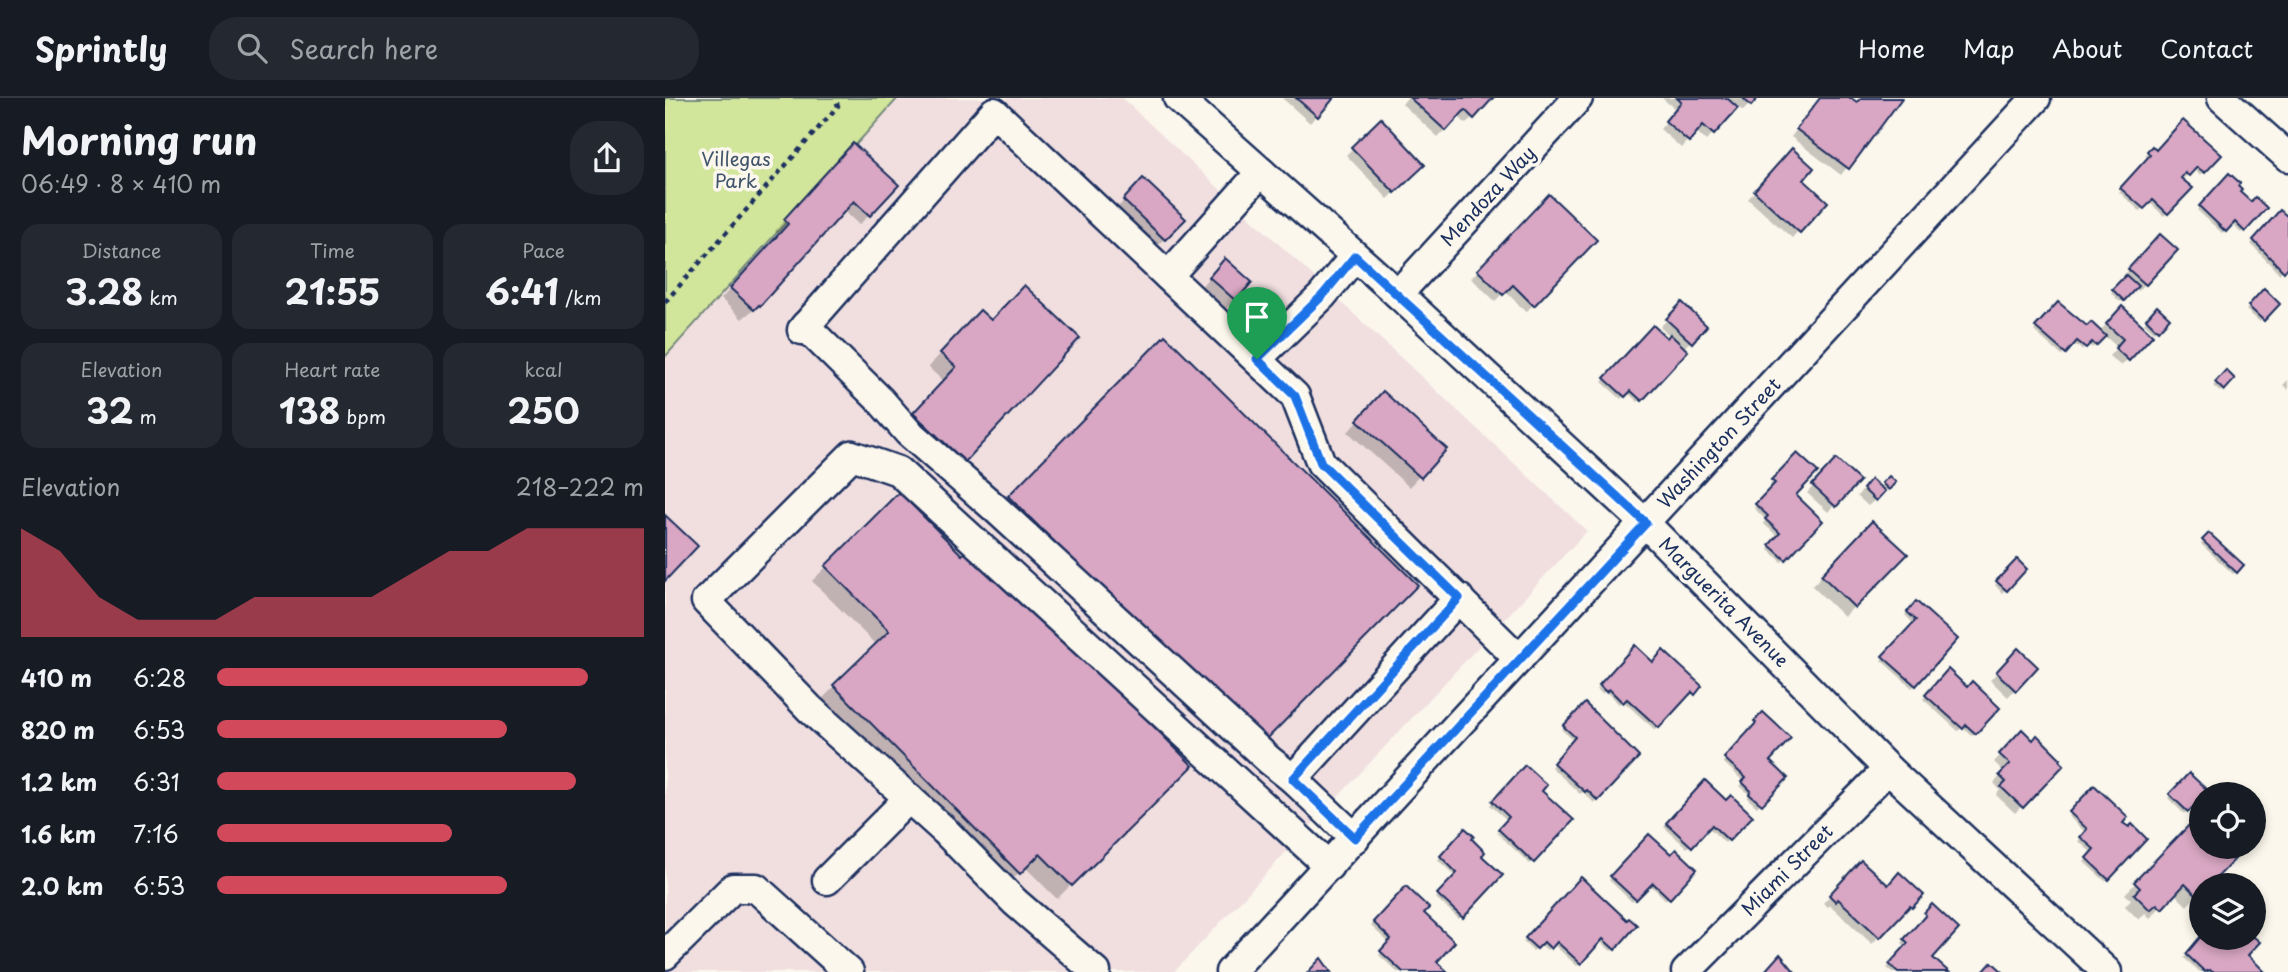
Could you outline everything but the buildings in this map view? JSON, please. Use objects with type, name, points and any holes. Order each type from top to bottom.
[{"type":"street","name":"Marguerita Avenue","points":[[1178,98],[1398,294],[1646,523],[1888,769],[2107,972]]},
{"type":"street","name":"Mendoza Way","points":[[1398,294],[1578,98]]},
{"type":"street","name":"Washington Street","points":[[1230,972],[2036,98]]},
{"type":"street","points":[[2223,98],[2288,157]]},
{"type":"street","points":[[1355,838],[908,432],[881,401],[803,328],[994,112],[1295,396],[1321,463],[1519,659]]},
{"type":"street","points":[[1168,276],[1261,172]]},
{"type":"street","points":[[1257,359],[1322,296],[1355,256]]},
{"type":"street","points":[[1097,972],[1016,902],[909,798],[810,709],[706,601],[852,455],[898,471],[1329,866]]},
{"type":"street","points":[[1293,779],[1459,598]]},
{"type":"street","name":"Miami Street","points":[[1686,972],[1888,769]]},
{"type":"street","points":[[827,880],[909,798]]},
{"type":"street","points":[[665,955],[733,888],[756,888],[849,972]]},
{"type":"path","points":[[665,302],[838,106],[835,98]]},
{"type":"shaded area","points":[[896,98],[1122,98],[1587,531],[1174,972],[665,972],[665,351]]},
{"type":"green space","name":"Villegas Park","points":[[665,98],[898,98],[665,357]]},
{"type":"route","points":[[1355,256],[1646,523],[1355,838],[1293,779],[1459,598],[1321,463],[1295,396],[1257,359],[1322,296],[1355,256]]}]
